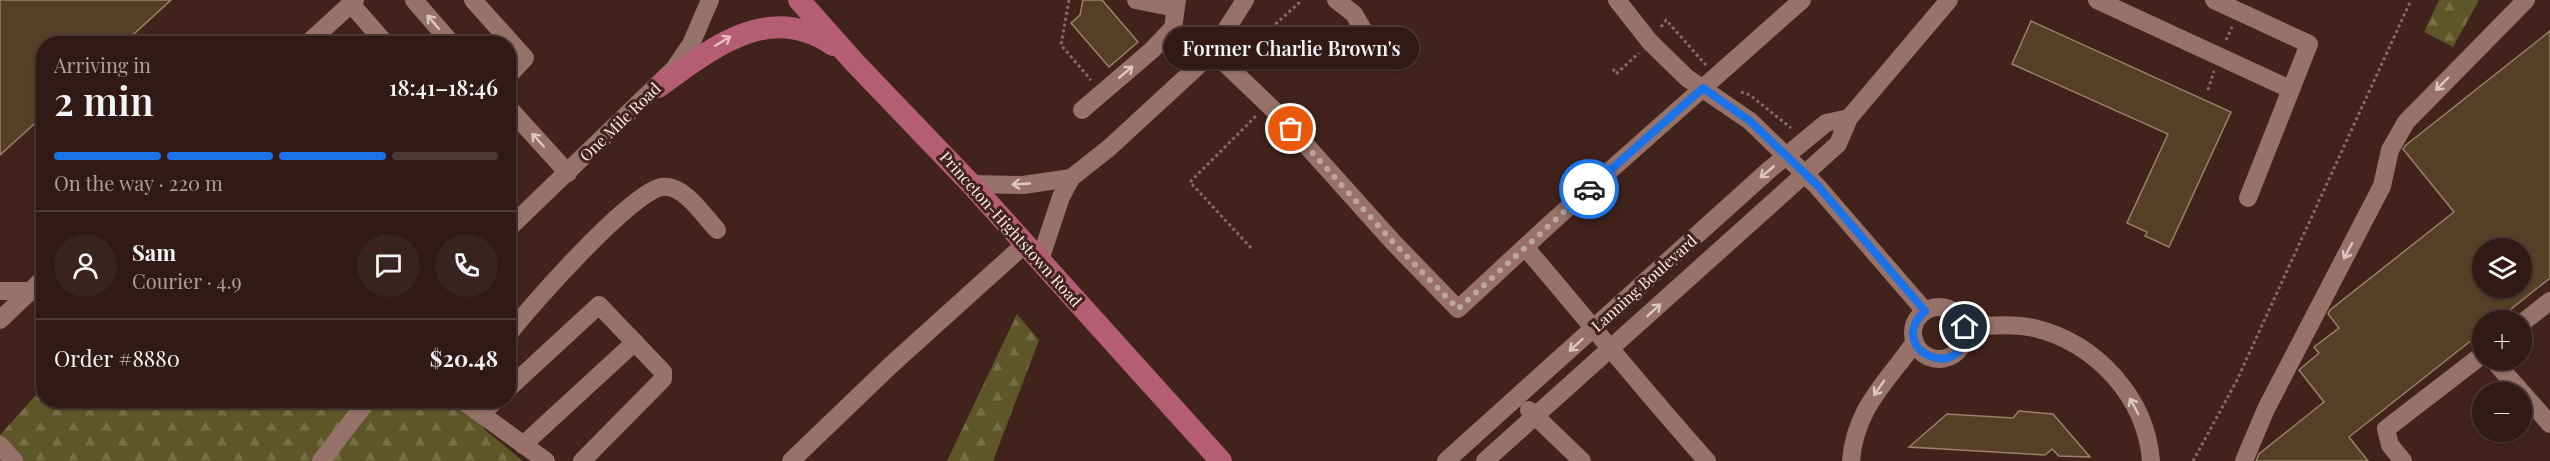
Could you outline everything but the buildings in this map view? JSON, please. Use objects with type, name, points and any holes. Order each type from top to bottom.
[{"type":"main road","name":"Princeton-Hightstown Road","points":[[799,0],[855,63],[971,184],[1221,461]]},
{"type":"main road","points":[[658,87],[726,38],[745,30],[766,26],[805,30],[825,40],[855,63]]},
{"type":"street","points":[[414,0],[445,36]]},
{"type":"street","points":[[473,0],[505,36]]},
{"type":"street","name":"One Mile Road","points":[[516,222],[658,87],[674,69],[691,44],[710,0]]},
{"type":"street","points":[[1082,110],[1152,50],[1173,28],[1176,4],[1136,0]]},
{"type":"street","points":[[791,461],[891,365],[1033,252],[1071,178],[1109,148],[1212,51],[1245,0]]},
{"type":"street","points":[[1336,0],[1354,14],[1368,38]]},
{"type":"street","points":[[1617,0],[1650,42],[1687,78],[1750,121],[1806,175],[1925,311]]},
{"type":"street","points":[[1212,51],[1268,105],[1393,242],[1458,309],[1802,0]]},
{"type":"street","name":"Lanning Boulevard","points":[[1485,461],[1838,144],[1849,118],[1949,0]]},
{"type":"street","points":[[2097,0],[2290,89]]},
{"type":"street","points":[[2214,0],[2309,44],[2248,198]]},
{"type":"street","points":[[2244,461],[2266,409],[2382,186],[2390,150],[2406,122],[2526,0]]},
{"type":"street","points":[[315,36],[353,2],[380,36]]},
{"type":"street","points":[[516,48],[525,58],[516,68]]},
{"type":"street","points":[[516,116],[568,173]]},
{"type":"street","name":"Lanning Boulevard","points":[[1446,461],[1769,170],[1826,123],[1849,118]]},
{"type":"street","points":[[971,184],[1023,185],[1071,178]]},
{"type":"street","points":[[516,326],[566,269],[645,193],[663,187],[680,190],[717,230]]},
{"type":"street","points":[[1525,247],[1611,347],[1655,404],[1707,461]]},
{"type":"street","points":[[0,320],[36,285]]},
{"type":"street","points":[[0,291],[29,291]]},
{"type":"street","points":[[2532,315],[2550,301]]},
{"type":"street","points":[[516,382],[599,305],[663,372],[663,379],[582,461]]},
{"type":"street","points":[[1941,306],[1957,312],[1965,327],[1966,336],[1959,351],[1943,359],[1926,355],[1915,342],[1914,324],[1925,311],[1941,306]]},
{"type":"street","points":[[1965,327],[2008,325],[2034,328],[2059,336],[2094,357],[2118,380],[2133,401],[2144,425],[2151,461]]},
{"type":"street","points":[[523,445],[635,342]]},
{"type":"street","points":[[1851,461],[1858,425],[1868,404],[1915,342]]},
{"type":"street","points":[[2403,461],[2390,445],[2386,429],[2472,364]]},
{"type":"street","points":[[2502,370],[2550,424]]},
{"type":"street","points":[[1518,397],[1582,461]]},
{"type":"street","points":[[321,461],[362,408]]},
{"type":"street","points":[[473,408],[546,461]]},
{"type":"street","points":[[481,414],[487,408]]},
{"type":"street","points":[[0,446],[14,461]]},
{"type":"path","points":[[1069,0],[1061,45],[1096,85]]},
{"type":"path","points":[[1254,64],[1247,50],[1302,0]]},
{"type":"path","points":[[2193,461],[2236,380],[2411,0]]},
{"type":"path","points":[[1251,248],[1190,182],[1268,105]]},
{"type":"path","points":[[2197,456],[2199,461]]},
{"type":"green space","points":[[2439,0],[2479,0],[2453,47],[2424,32]]},
{"type":"green space","points":[[1017,314],[1039,340],[993,461],[947,461]]},
{"type":"green space","points":[[36,395],[36,408],[479,408],[484,429],[523,461],[0,461],[0,435]]},
{"type":"way so far","points":[[1291,129],[1393,242],[1458,309],[1589,189]]},
{"type":"place","name":"Former Charlie Brown's","points":[[1291,129]]},
{"type":"route","points":[[1589,189],[1703,88],[1750,121],[1818,186],[1925,311],[1914,324],[1913,333],[1919,350],[1934,359],[1952,356],[1964,344],[1965,327]]}]
